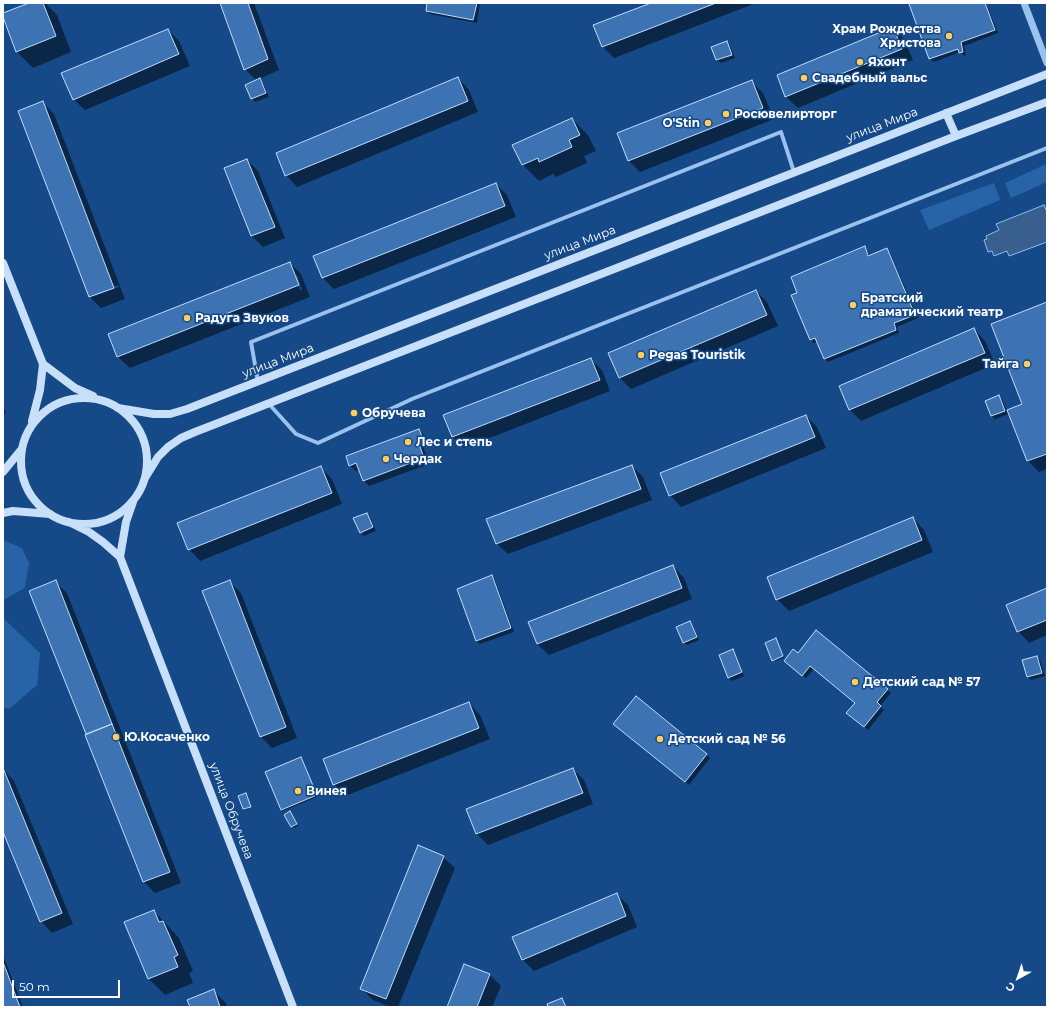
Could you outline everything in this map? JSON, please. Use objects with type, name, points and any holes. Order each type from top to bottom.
[{"type":"main road","name":"улица Мира","points":[[118,408],[142,413],[170,414],[187,410],[1047,74]]},
{"type":"main road","points":[[120,557],[126,522],[134,499],[158,457],[168,447],[181,438],[956,136],[1047,102]]},
{"type":"main road","points":[[946,113],[956,136]]},
{"type":"main road","points":[[3,263],[42,364],[40,390],[32,424]]},
{"type":"main road","points":[[42,364],[75,388],[101,399],[127,414],[135,423],[145,444],[147,455],[145,478]]},
{"type":"main road","points":[[101,399],[88,397],[75,398],[62,401],[45,410],[32,424],[25,436],[21,449],[20,464],[23,479],[29,492],[38,505],[50,514],[69,522],[79,524],[100,522],[119,513],[134,499]]},
{"type":"main road","points":[[3,472],[21,449]]},
{"type":"main road","points":[[3,513],[13,511],[50,514]]},
{"type":"main road","name":"улица Обручева","points":[[69,522],[89,532],[120,557],[293,1007]]},
{"type":"street","points":[[1024,3],[1047,63]]},
{"type":"street","points":[[258,382],[251,342],[781,132],[794,172]]},
{"type":"street","points":[[269,404],[296,434],[318,443],[412,399],[1047,148]]},
{"type":"shaded area","points":[[1046,164],[1047,182],[1011,198],[1005,183]]},
{"type":"shaded area","points":[[994,183],[1000,200],[929,230],[920,210]]},
{"type":"shaded area","points":[[1044,205],[1047,212],[1047,242],[1009,256],[1007,251],[994,256],[992,251],[988,252],[984,240],[987,239],[986,236],[999,230],[996,224]]},
{"type":"shaded area","points":[[3,540],[22,548],[29,563],[25,588],[5,599],[3,599]]},
{"type":"shaded area","points":[[3,618],[40,653],[37,685],[9,709],[3,707]]},
{"type":"building","points":[[29,3],[43,3],[56,36],[16,52],[3,17],[3,13]]},
{"type":"building","points":[[220,3],[248,3],[268,59],[244,70]]},
{"type":"building","points":[[427,3],[477,3],[473,20],[426,11]]},
{"type":"building","points":[[651,3],[716,3],[602,47],[593,25]]},
{"type":"building","name":"Храм Рождества Христова","points":[[985,3],[995,30],[961,42],[963,52],[959,53],[958,49],[929,59],[909,4]]},
{"type":"building","points":[[893,27],[902,49],[785,97],[777,75]]},
{"type":"building","points":[[168,29],[179,54],[73,100],[61,73]]},
{"type":"building","points":[[727,41],[732,55],[716,60],[711,47]]},
{"type":"building","points":[[458,77],[468,101],[285,176],[276,153]]},
{"type":"building","points":[[260,78],[266,93],[251,99],[245,85]]},
{"type":"building","points":[[752,80],[763,108],[628,161],[617,133]]},
{"type":"building","points":[[43,101],[114,288],[89,297],[18,111]]},
{"type":"building","points":[[572,118],[580,135],[569,140],[572,147],[539,162],[538,158],[522,165],[512,145]]},
{"type":"building","points":[[247,159],[275,227],[251,236],[224,168]]},
{"type":"building","points":[[496,183],[505,206],[322,278],[313,256]]},
{"type":"building","name":"Братский драматический театр","points":[[865,246],[868,256],[887,248],[915,315],[894,323],[896,330],[824,359],[815,338],[810,340],[791,295],[797,293],[791,277]]},
{"type":"building","points":[[290,262],[299,285],[117,357],[108,334]]},
{"type":"building","points":[[756,290],[767,315],[619,378],[608,353]]},
{"type":"building","name":"Тайга","points":[[1047,302],[1047,454],[1027,461],[1007,410],[1022,404],[991,324]]},
{"type":"building","points":[[974,328],[985,353],[849,410],[839,386]]},
{"type":"building","points":[[591,358],[600,380],[452,437],[443,415]]},
{"type":"building","points":[[999,395],[1005,411],[991,416],[985,401]]},
{"type":"building","points":[[806,415],[815,437],[669,496],[660,473]]},
{"type":"building","points":[[419,429],[423,439],[418,441],[424,458],[363,481],[356,463],[349,466],[346,456]]},
{"type":"building","points":[[632,465],[641,489],[496,544],[486,519]]},
{"type":"building","points":[[321,466],[332,493],[188,550],[177,523]]},
{"type":"building","points":[[367,513],[373,527],[360,533],[353,518]]},
{"type":"building","points":[[913,517],[922,540],[776,600],[767,577]]},
{"type":"building","points":[[673,565],[682,588],[537,644],[528,622]]},
{"type":"building","points":[[492,575],[511,628],[476,641],[457,589]]},
{"type":"building","points":[[56,580],[112,724],[86,734],[29,591]]},
{"type":"building","points":[[230,580],[286,727],[260,737],[202,591]]},
{"type":"building","points":[[1047,588],[1047,620],[1017,632],[1006,605]]},
{"type":"building","points":[[690,621],[697,637],[683,643],[676,627]]},
{"type":"building","name":"Детский сад № 57","points":[[816,630],[888,689],[877,702],[881,706],[864,727],[846,713],[855,703],[810,666],[802,676],[784,661],[793,649],[798,653]]},
{"type":"building","points":[[776,638],[783,656],[772,661],[765,643]]},
{"type":"building","points":[[733,649],[742,672],[728,678],[719,655]]},
{"type":"building","points":[[1037,656],[1042,673],[1027,677],[1022,660]]},
{"type":"building","name":"Детский сад № 56","points":[[636,696],[707,754],[685,782],[613,724]]},
{"type":"building","points":[[469,702],[479,728],[333,785],[323,759]]},
{"type":"building","points":[[112,724],[170,872],[143,882],[85,735]]},
{"type":"building","points":[[301,757],[317,795],[281,810],[265,772]]},
{"type":"building","points":[[3,768],[62,913],[40,922],[3,832]]},
{"type":"building","points":[[573,768],[583,793],[476,834],[466,809]]},
{"type":"building","points":[[246,793],[251,807],[243,809],[238,796]]},
{"type":"building","points":[[290,811],[297,824],[291,827],[284,815]]},
{"type":"building","points":[[418,845],[444,856],[386,999],[360,989]]},
{"type":"building","points":[[617,893],[626,916],[522,960],[512,937]]},
{"type":"building","points":[[154,910],[159,922],[163,921],[178,955],[174,957],[178,967],[148,979],[124,922]]},
{"type":"building","points":[[3,962],[20,1007],[3,1007]]},
{"type":"building","points":[[464,964],[490,974],[477,1007],[447,1007]]},
{"type":"building","points":[[214,989],[220,1007],[190,1007],[187,1000]]},
{"type":"building","points":[[562,998],[566,1007],[548,1007],[547,1004]]},
{"type":"place","name":"Храм Рождества Христова","points":[[949,36]]},
{"type":"place","name":"Яхонт","points":[[860,62]]},
{"type":"place","name":"Свадебный вальс","points":[[804,78]]},
{"type":"place","name":"Росювелирторг","points":[[726,114]]},
{"type":"place","name":"O'Stin","points":[[708,123]]},
{"type":"place","name":"Братский драматический театр","points":[[853,305]]},
{"type":"place","name":"Радуга Звуков","points":[[187,318]]},
{"type":"place","name":"Pegas Touristik","points":[[641,355]]},
{"type":"place","name":"Тайга","points":[[1027,364]]},
{"type":"place","name":"Обручева","points":[[354,413]]},
{"type":"place","name":"Лес и степь","points":[[408,442]]},
{"type":"place","name":"Чердак","points":[[386,459]]},
{"type":"place","name":"Детский сад № 57","points":[[855,682]]},
{"type":"place","name":"Ю.Косаченко","points":[[116,737]]},
{"type":"place","name":"Детский сад № 56","points":[[660,739]]},
{"type":"place","name":"Винея","points":[[298,791]]}]
